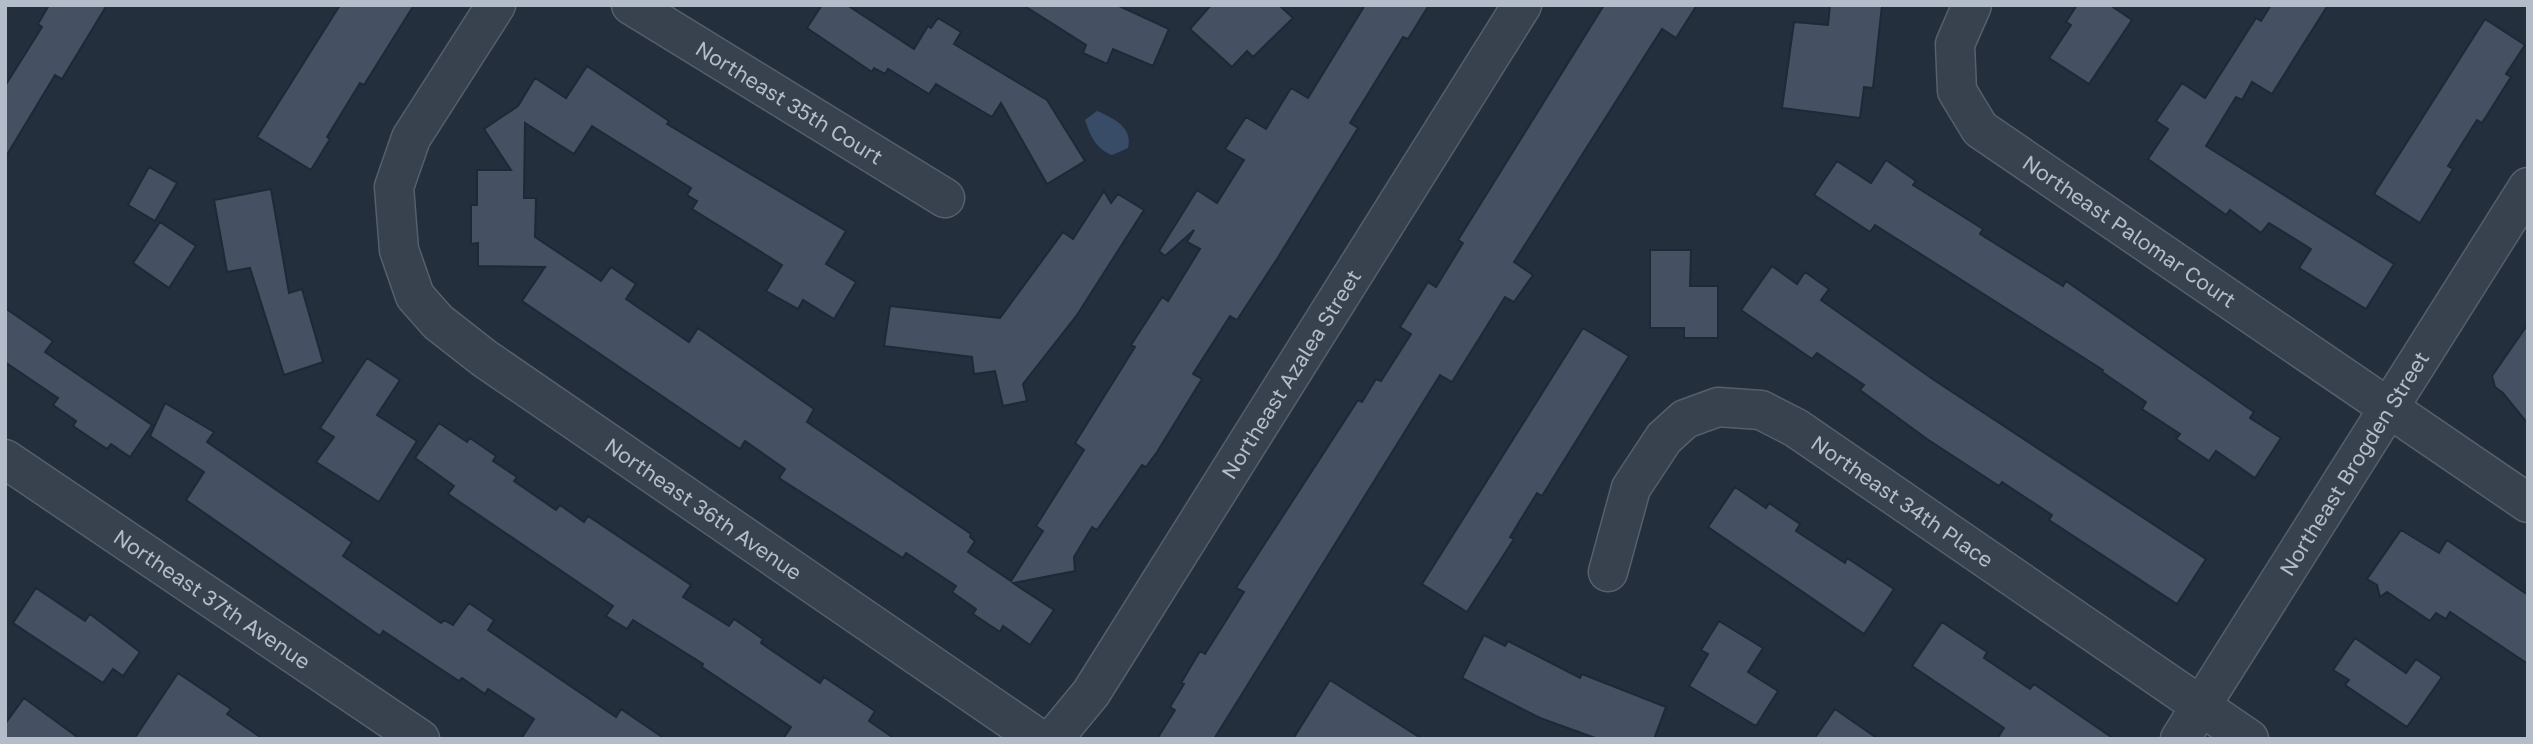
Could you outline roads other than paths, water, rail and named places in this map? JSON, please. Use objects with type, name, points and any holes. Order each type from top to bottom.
[{"type":"street","name":"Northeast 36th Avenue","points":[[496,5],[411,138],[394,187],[399,250],[415,296],[438,322],[484,358],[1039,739]]},
{"type":"street","name":"Northeast 35th Court","points":[[631,5],[945,198]]},
{"type":"street","name":"Northeast Azalea Street","points":[[1052,739],[1091,693],[1522,5]]},
{"type":"street","name":"Northeast Palomar Court","points":[[1972,5],[1955,44],[1957,91],[1980,129],[2528,503]]},
{"type":"street","name":"Northeast Brogden Street","points":[[2180,739],[2528,187]]},
{"type":"street","name":"Northeast 34th Place","points":[[1608,572],[1631,488],[1664,438],[1685,419],[1718,407],[1761,410],[1796,428],[2249,739]]},
{"type":"street","name":"Northeast 37th Avenue","points":[[5,459],[420,739]]},
{"type":"water","points":[[1097,111],[1115,120],[1125,129],[1128,134],[1128,148],[1112,155],[1098,145],[1085,120]]}]
